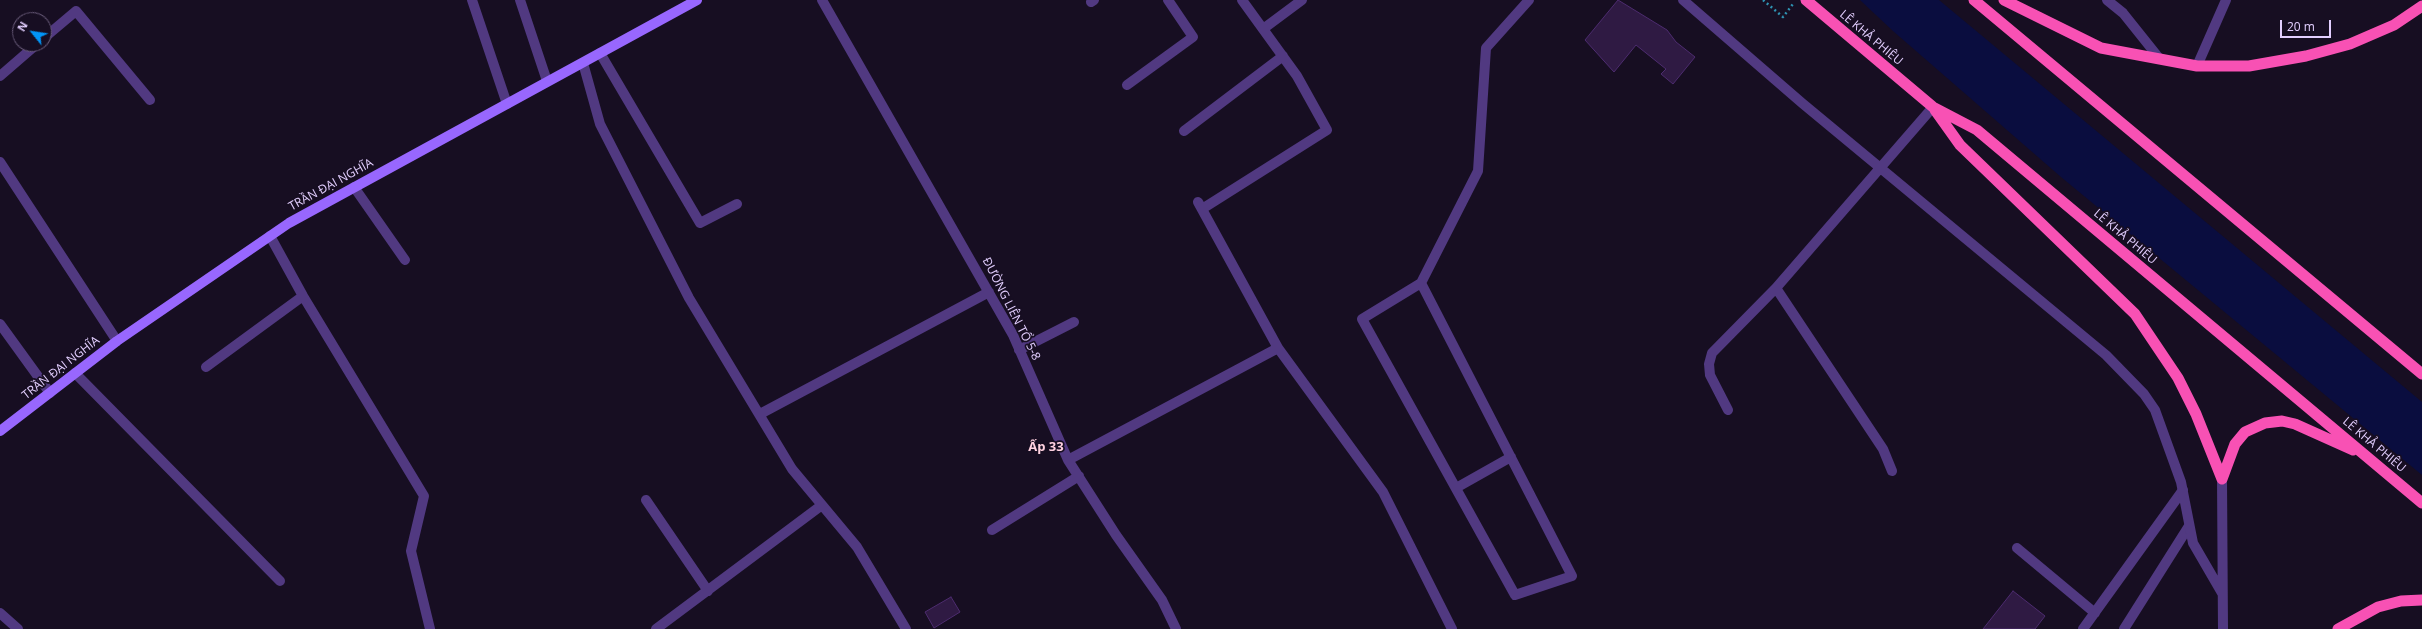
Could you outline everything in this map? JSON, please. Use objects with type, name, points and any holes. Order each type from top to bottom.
[{"type":"highway","name":"LÊ KHẢ PHIÊU","points":[[1806,0],[1933,107],[1977,130],[2422,503]]},
{"type":"highway","points":[[1974,0],[2422,374]]},
{"type":"highway","points":[[2004,0],[2101,48],[2197,66],[2248,66],[2306,56],[2350,44],[2394,25],[2422,6]]},
{"type":"highway","points":[[1933,107],[1960,146],[2134,314],[2178,378],[2196,414],[2222,479]]},
{"type":"highway","points":[[2222,479],[2229,455],[2240,438],[2255,426],[2273,421],[2295,424],[2366,456]]},
{"type":"highway","points":[[2338,629],[2378,607],[2401,601],[2422,600]]},
{"type":"main road","name":"TRẦN ĐẠI NGHĨA","points":[[0,431],[117,341],[270,236],[354,187],[697,0]]},
{"type":"street","points":[[472,0],[507,104]]},
{"type":"street","points":[[520,0],[547,81]]},
{"type":"street","name":"ĐƯỜNG LIÊN TỔ 5-8","points":[[822,0],[989,292],[1019,350],[1068,460],[1162,600],[1176,629]]},
{"type":"street","points":[[1127,85],[1193,37],[1168,0]]},
{"type":"street","points":[[1242,0],[1297,76],[1327,130],[1200,206],[1278,348],[1383,492],[1452,629]]},
{"type":"street","points":[[1263,29],[1302,0]]},
{"type":"street","points":[[1421,283],[1572,576],[1515,595],[1362,319],[1421,283],[1478,171],[1486,48],[1529,0]]},
{"type":"street","points":[[1683,0],[1880,167],[2106,355],[2144,394],[2155,410],[2183,490],[2189,526],[2194,544],[2222,593]]},
{"type":"street","points":[[2107,0],[2123,13],[2160,58]]},
{"type":"street","points":[[2197,66],[2226,0]]},
{"type":"street","points":[[52,31],[76,11],[150,100]]},
{"type":"street","points":[[0,76],[28,52]]},
{"type":"street","points":[[600,53],[700,223],[737,204]]},
{"type":"street","points":[[1184,131],[1283,56]]},
{"type":"street","points":[[583,63],[600,124],[689,298],[792,469],[857,547],[906,629]]},
{"type":"street","points":[[1728,410],[1710,375],[1709,364],[1712,353],[1776,288],[1933,107]]},
{"type":"street","points":[[0,162],[117,341]]},
{"type":"street","points":[[354,187],[405,260]]},
{"type":"street","points":[[270,236],[302,296],[424,496],[411,551],[430,629]]},
{"type":"street","points":[[1776,288],[1883,449],[1892,471]]},
{"type":"street","points":[[760,414],[989,292]]},
{"type":"street","points":[[206,367],[302,296]]},
{"type":"street","points":[[1019,350],[1074,322]]},
{"type":"street","points":[[0,324],[50,393]]},
{"type":"street","points":[[1068,460],[1278,348]]},
{"type":"street","points":[[75,373],[280,581]]},
{"type":"street","points":[[1456,488],[1511,457]]},
{"type":"street","points":[[992,530],[1078,476]]},
{"type":"street","points":[[2222,479],[2223,629]]},
{"type":"street","points":[[2083,629],[2183,490]]},
{"type":"street","points":[[646,500],[708,591]]},
{"type":"street","points":[[656,629],[822,506]]},
{"type":"street","points":[[2124,629],[2189,526]]},
{"type":"street","points":[[2017,548],[2095,613]]},
{"type":"street","points":[[0,613],[18,629]]},
{"type":"path","points":[[1763,0],[1783,17],[1797,0]]},
{"type":"shaded area","points":[[1860,0],[1939,0],[2422,402],[2422,475],[2061,177],[1893,31]]},
{"type":"building","points":[[1618,0],[1667,30],[1676,42],[1695,57],[1673,84],[1661,74],[1666,69],[1636,45],[1614,72],[1585,40]]},
{"type":"building","points":[[2013,591],[2045,616],[2035,629],[1983,629]]},
{"type":"building","points":[[951,597],[960,612],[934,628],[925,612]]},
{"type":"district","name":"Ấp 33","points":[[1046,447]]}]
